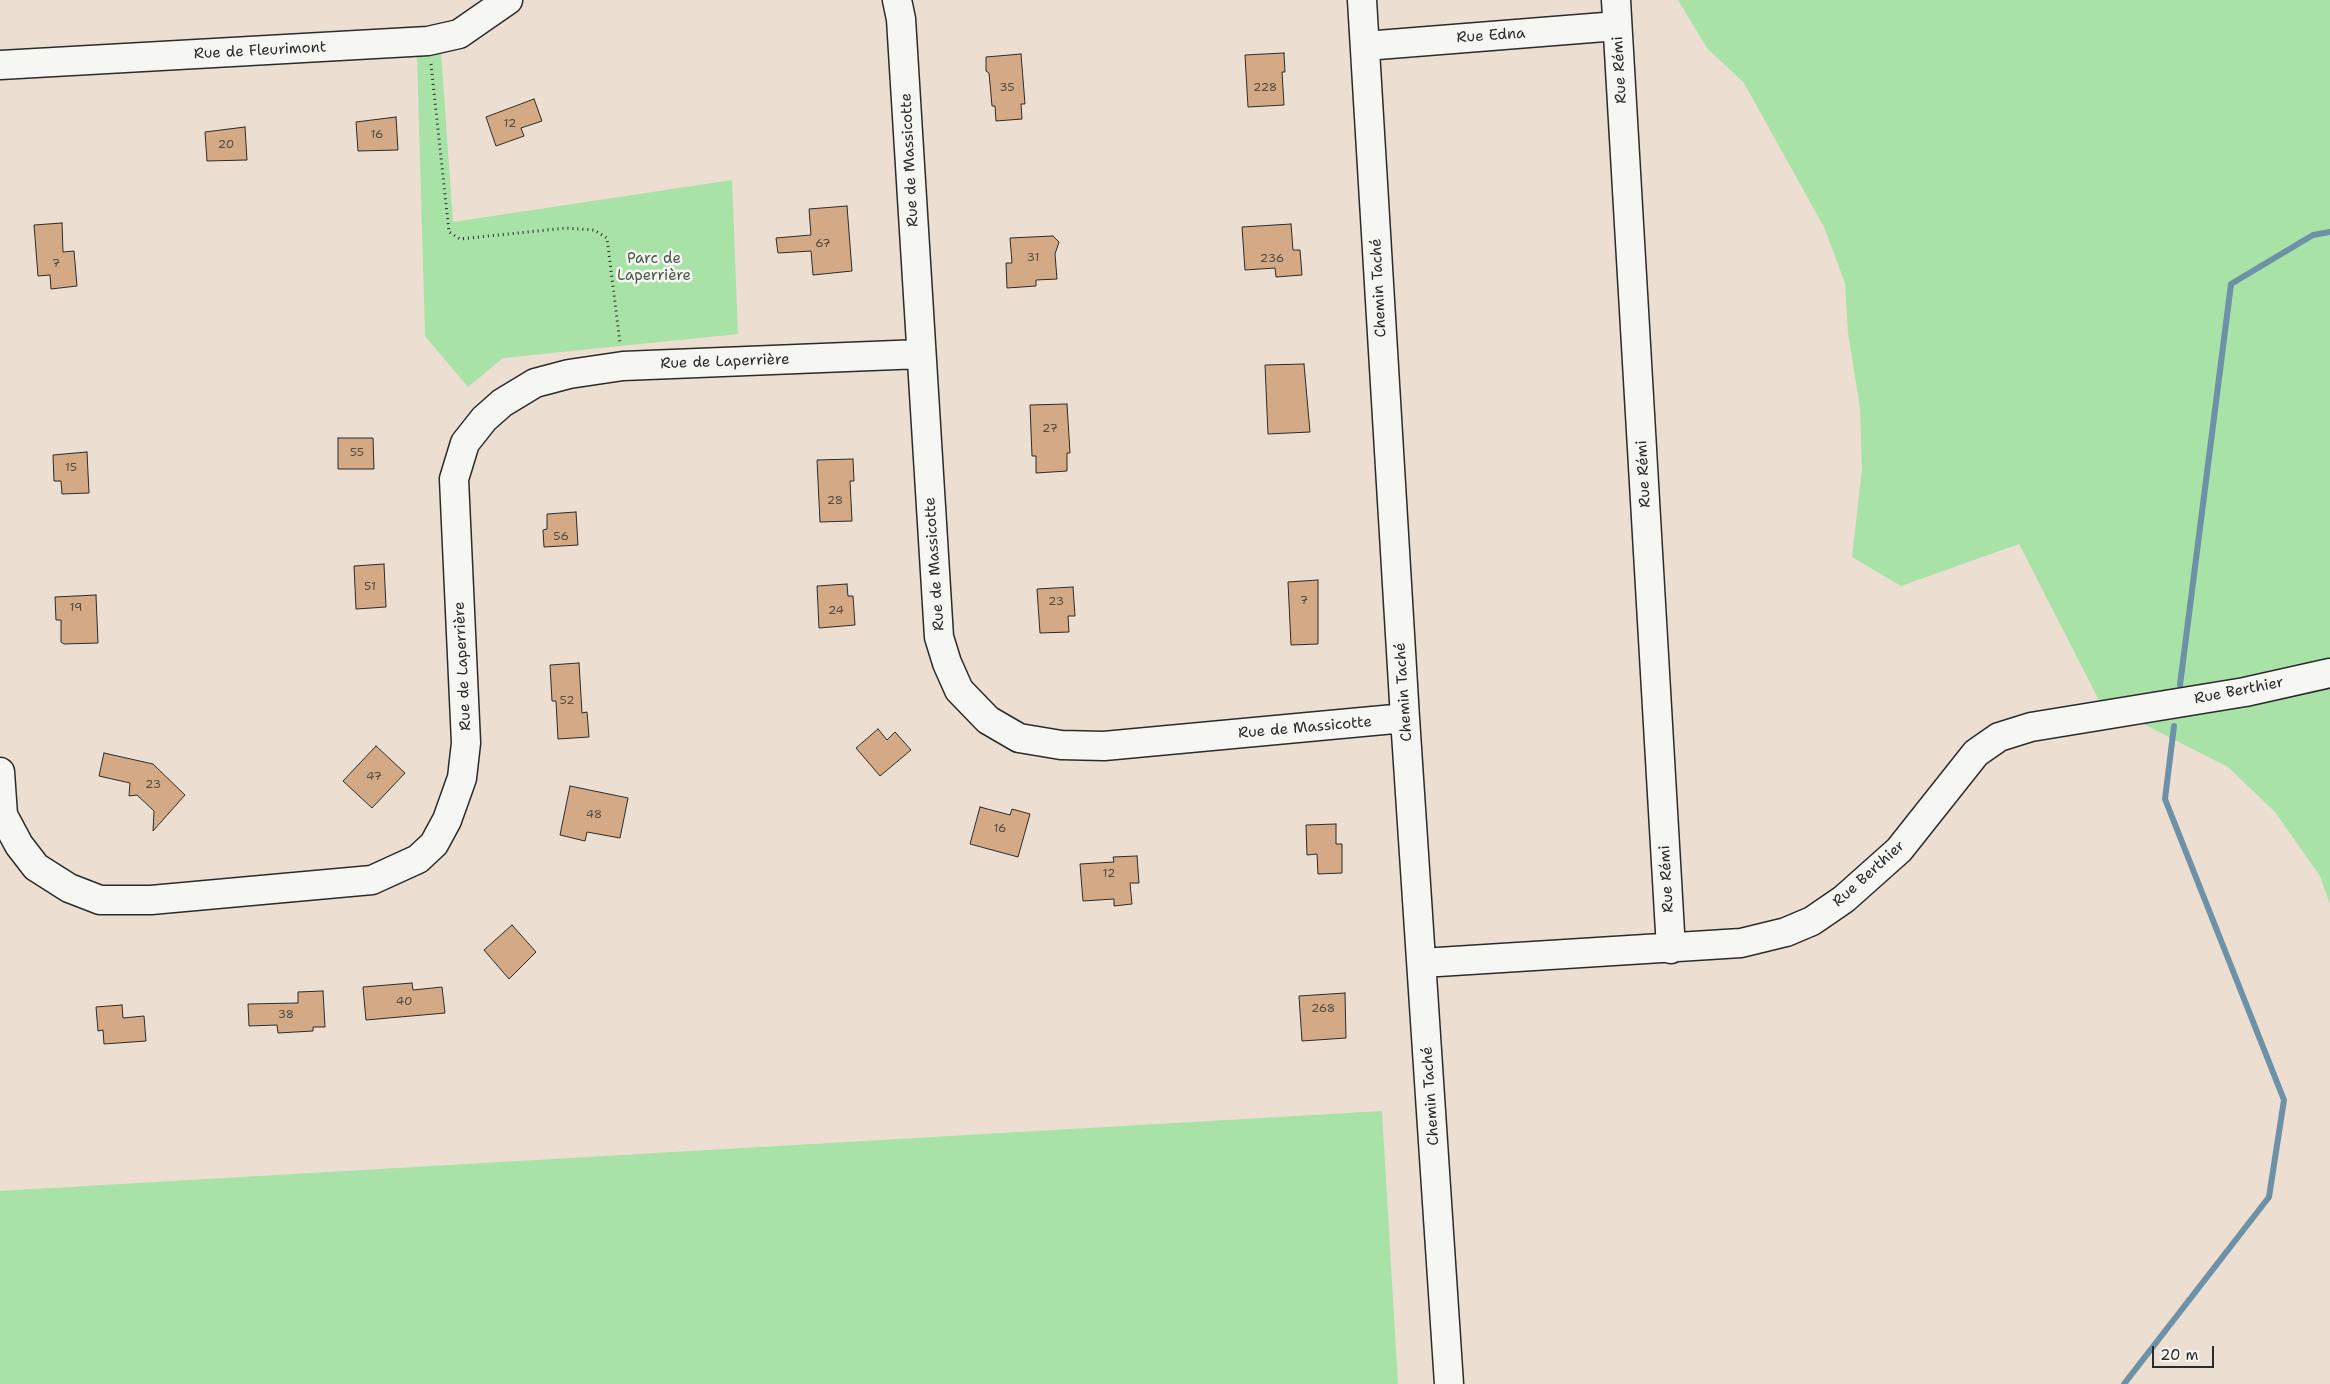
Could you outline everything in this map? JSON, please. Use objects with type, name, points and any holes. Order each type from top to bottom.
[{"type":"street","name":"Rue de Fleurimont","points":[[0,65],[428,41],[459,34],[508,0]]},
{"type":"street","name":"Rue de Massicotte","points":[[897,0],[901,19],[939,637],[947,663],[959,690],[988,720],[1019,738],[1061,745],[1104,746],[1405,718]]},
{"type":"street","name":"Chemin Taché","points":[[1362,0],[1405,718],[1448,1384]]},
{"type":"street","name":"Rue Edna","points":[[1365,46],[1617,13]]},
{"type":"street","name":"Rue Rémi","points":[[1617,13],[1672,948]]},
{"type":"street","name":"Rue de Laperrière","points":[[0,772],[3,815],[19,845],[36,867],[69,888],[100,900],[151,900],[372,880],[418,859],[434,844],[447,820],[462,778],[466,743],[454,479],[465,443],[484,419],[502,403],[536,383],[569,374],[623,366],[921,354]]},
{"type":"street","name":"Rue Berthier","points":[[1422,963],[1741,943],[1786,932],[1812,921],[1844,899],[1899,850],[1976,753],[1999,737],[2031,727],[2245,692],[2330,673]]},
{"type":"path","points":[[428,41],[449,232],[460,239],[566,228],[594,230],[608,238],[623,366]]},
{"type":"green space","points":[[1678,0],[2330,0],[2330,904],[2320,876],[2275,812],[2228,767],[2100,702],[2019,544],[1901,586],[1852,557],[1862,469],[1860,408],[1848,333],[1845,283],[1824,227],[1744,83],[1707,48]]},
{"type":"green space","name":"Parc de Laperrière","points":[[441,52],[453,222],[732,180],[738,334],[503,358],[468,387],[425,336],[417,54]]},
{"type":"green space","points":[[1382,1111],[1398,1384],[0,1384],[0,1191]]},
{"type":"building","points":[[1284,53],[1285,72],[1282,72],[1284,105],[1248,107],[1245,55]]},
{"type":"building","points":[[1021,54],[1025,104],[1021,104],[1022,119],[996,121],[995,106],[992,106],[989,73],[986,71],[986,57]]},
{"type":"building","points":[[534,99],[542,121],[521,128],[524,136],[496,146],[486,117]]},
{"type":"building","points":[[396,117],[398,150],[358,151],[356,122]]},
{"type":"building","points":[[245,127],[247,160],[207,161],[205,132]]},
{"type":"building","points":[[847,206],[852,271],[813,275],[811,251],[778,253],[776,238],[811,235],[809,209]]},
{"type":"building","points":[[62,223],[63,252],[74,251],[77,286],[51,289],[50,275],[38,276],[34,225]]},
{"type":"building","points":[[1291,224],[1293,250],[1300,250],[1302,275],[1276,277],[1275,268],[1245,270],[1242,227]]},
{"type":"building","points":[[1053,236],[1059,242],[1055,254],[1057,279],[1036,280],[1036,286],[1007,288],[1006,263],[1012,263],[1010,238]]},
{"type":"building","points":[[1304,364],[1310,432],[1268,434],[1265,365]]},
{"type":"building","points":[[1067,404],[1070,453],[1067,453],[1067,471],[1036,473],[1036,456],[1032,456],[1030,405]]},
{"type":"building","points":[[338,438],[373,438],[374,469],[338,469]]},
{"type":"building","points":[[87,452],[89,493],[62,494],[61,481],[54,481],[53,455]]},
{"type":"building","points":[[853,459],[854,481],[850,481],[852,521],[820,522],[817,460]]},
{"type":"building","points":[[576,512],[578,545],[544,547],[543,530],[547,529],[547,514]]},
{"type":"building","points":[[384,564],[386,607],[356,609],[354,566]]},
{"type":"building","points":[[1318,580],[1318,644],[1291,645],[1288,582]]},
{"type":"building","points":[[847,584],[848,596],[853,596],[855,625],[819,628],[817,586]]},
{"type":"building","points":[[1073,587],[1075,616],[1068,616],[1069,632],[1040,633],[1037,589]]},
{"type":"building","points":[[96,595],[98,643],[64,644],[61,642],[61,620],[56,620],[55,597]]},
{"type":"building","points":[[579,663],[582,713],[587,712],[589,737],[558,739],[556,701],[552,701],[550,665]]},
{"type":"building","points":[[878,729],[887,740],[895,732],[911,750],[880,776],[856,748]]},
{"type":"building","points":[[376,746],[405,773],[372,808],[343,781]]},
{"type":"building","points":[[104,753],[153,764],[185,795],[153,831],[154,811],[137,795],[129,796],[130,783],[99,776]]},
{"type":"building","points":[[570,786],[628,798],[620,838],[587,832],[585,841],[560,835]]},
{"type":"building","points":[[980,807],[1010,815],[1012,809],[1030,814],[1018,857],[970,844]]},
{"type":"building","points":[[1336,824],[1336,844],[1342,844],[1342,873],[1318,874],[1317,854],[1307,855],[1306,825]]},
{"type":"building","points":[[1137,856],[1139,883],[1130,883],[1132,904],[1114,906],[1114,899],[1083,901],[1080,864],[1114,862],[1113,857]]},
{"type":"building","points":[[512,925],[536,952],[509,979],[484,950]]},
{"type":"building","points":[[412,983],[413,990],[442,987],[445,1013],[366,1020],[363,987]]},
{"type":"building","points":[[323,991],[325,1027],[313,1027],[313,1031],[278,1033],[277,1025],[249,1026],[248,1004],[298,1003],[298,992]]},
{"type":"building","points":[[1345,993],[1346,1038],[1302,1041],[1299,996]]},
{"type":"building","points":[[122,1005],[123,1018],[144,1016],[146,1041],[104,1044],[103,1030],[98,1031],[96,1007]]},
{"type":"waterway","points":[[2180,685],[2231,284],[2313,235],[2330,232]]},
{"type":"waterway","points":[[2124,1384],[2269,1197],[2284,1100],[2165,799],[2174,726]]}]
